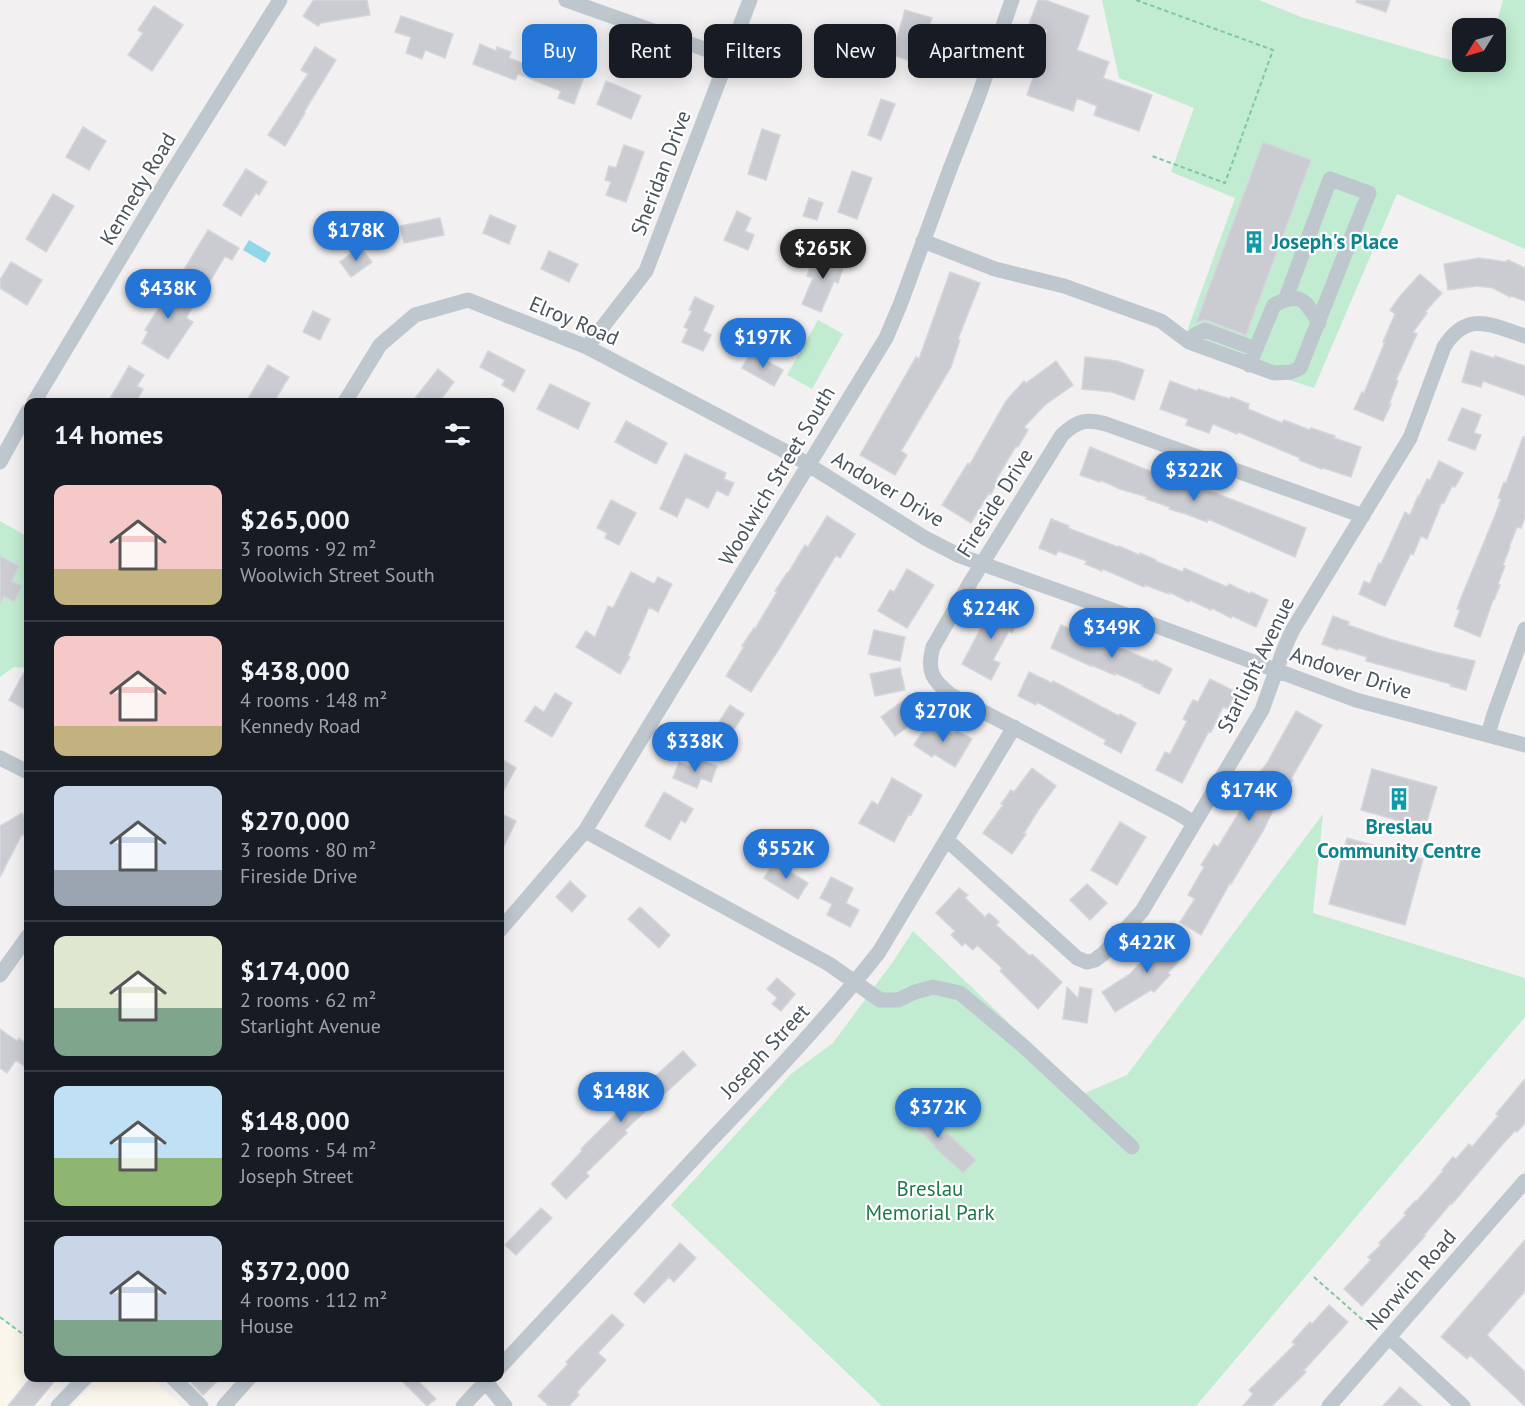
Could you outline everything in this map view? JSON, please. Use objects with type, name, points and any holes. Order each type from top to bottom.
[{"type":"street","name":"Kennedy Road","points":[[36,398],[169,177],[280,0]]},
{"type":"street","points":[[566,0],[704,49]]},
{"type":"street","name":"Sheridan Drive","points":[[740,24],[750,0]]},
{"type":"street","name":"Woolwich Street South","points":[[504,925],[585,831],[886,338],[979,95],[1012,0]]},
{"type":"street","name":"Sheridan Drive","points":[[587,347],[646,271],[719,78]]},
{"type":"street","points":[[923,241],[995,269],[1064,286],[1161,321],[1189,342],[1249,365],[1274,373],[1291,372],[1300,368],[1369,192],[1330,179],[1286,298]]},
{"type":"street","points":[[1249,365],[1274,305],[1286,298],[1295,297],[1308,304],[1319,323]]},
{"type":"street","name":"Elroy Road","points":[[347,398],[380,345],[415,315],[468,300],[587,347],[786,451],[808,465]]},
{"type":"street","name":"Starlight Avenue","points":[[947,840],[1077,958],[1087,962],[1095,960],[1104,953],[1142,911],[1262,710],[1292,631],[1410,438],[1444,347],[1451,336],[1458,329],[1467,325],[1484,323],[1525,336]]},
{"type":"street","points":[[1189,342],[1195,335],[1205,330],[1256,349]]},
{"type":"street","name":"Fireside Drive","points":[[1194,823],[951,695],[934,680],[930,657],[933,647],[1062,435],[1076,424],[1085,421],[1094,420],[1106,424],[1363,516]]},
{"type":"street","points":[[0,462],[24,425]]},
{"type":"street","name":"Andover Drive","points":[[808,465],[925,538],[960,556],[1356,700],[1525,746]]},
{"type":"street","points":[[1488,735],[1525,629]]},
{"type":"street","name":"Joseph Street","points":[[504,1363],[774,1073],[855,982],[879,952],[1014,728]]},
{"type":"street","points":[[0,758],[24,770]]},
{"type":"street","points":[[585,831],[829,964],[880,1000],[898,1000],[933,987],[960,993],[1021,1044],[1132,1147]]},
{"type":"street","points":[[0,975],[24,942]]},
{"type":"street","name":"Norwich Road","points":[[1329,1406],[1524,1183]]},
{"type":"street","points":[[1389,1337],[1463,1406]]},
{"type":"street","points":[[58,1406],[81,1382]]},
{"type":"street","points":[[177,1382],[201,1406]]},
{"type":"street","points":[[224,1406],[245,1382]]},
{"type":"street","points":[[463,1406],[483,1382]]},
{"type":"street","points":[[488,1382],[506,1406]]},
{"type":"path","points":[[1136,0],[1273,50],[1225,183],[1152,156]]},
{"type":"path","points":[[1314,1277],[1373,1329]]},
{"type":"path","points":[[0,1317],[24,1335]]},
{"type":"shaded area","points":[[0,1318],[24,1335],[24,1382],[60,1382],[38,1406],[0,1406]]},
{"type":"shaded area","points":[[94,1382],[156,1382],[182,1406],[72,1406]]},
{"type":"green space","points":[[1102,0],[1259,0],[1301,17],[1452,61],[1452,72],[1506,72],[1506,18],[1498,18],[1503,0],[1525,0],[1525,249],[1397,194],[1314,388],[1182,345],[1235,198],[1171,172],[1194,108],[1119,78]]},
{"type":"green space","points":[[818,320],[843,334],[812,389],[787,375]]},
{"type":"green space","points":[[0,521],[24,535],[24,668],[14,667],[0,677]]},
{"type":"green space","name":"Breslau Memorial Park","points":[[1323,814],[1313,913],[1525,978],[1525,1017],[1196,1406],[882,1406],[671,1205],[791,1074],[833,1043],[913,931],[1083,1094],[1127,1075]]},
{"type":"water","points":[[249,240],[271,253],[265,263],[243,250]]},
{"type":"building","points":[[367,0],[370,15],[321,23],[318,26],[303,16],[313,1]]},
{"type":"building","points":[[1038,0],[1045,0],[1089,16],[1077,50],[1109,62],[1103,78],[1152,95],[1139,131],[1094,115],[1097,106],[1077,98],[1073,111],[1027,95],[1033,78],[1046,78],[1046,24],[1029,24]]},
{"type":"building","points":[[1357,0],[1390,0],[1386,12],[1356,2]]},
{"type":"building","points":[[154,6],[183,25],[152,71],[128,55],[143,33],[138,30]]},
{"type":"building","points":[[905,10],[932,18],[930,24],[908,24],[908,60],[896,56],[896,41]]},
{"type":"building","points":[[401,16],[453,34],[445,58],[425,50],[422,59],[406,53],[411,37],[395,32]]},
{"type":"building","points":[[480,44],[496,51],[497,47],[511,52],[509,58],[522,63],[522,76],[518,74],[515,80],[473,64]]},
{"type":"building","points":[[315,47],[336,60],[285,146],[268,135],[308,74],[301,70]]},
{"type":"building","points":[[528,78],[584,78],[574,104],[558,98],[561,91]]},
{"type":"building","points":[[606,81],[641,96],[631,119],[597,104]]},
{"type":"building","points":[[881,99],[895,104],[881,140],[868,135]]},
{"type":"building","points":[[83,127],[106,141],[89,170],[66,157]]},
{"type":"building","points":[[762,129],[780,135],[766,180],[748,174]]},
{"type":"building","name":"Joseph's Place","points":[[1263,142],[1311,160],[1246,335],[1204,320],[1196,323]]},
{"type":"building","points":[[624,145],[644,152],[626,202],[606,195],[611,182],[605,180],[609,166],[616,168]]},
{"type":"building","points":[[246,169],[267,182],[259,195],[256,193],[241,216],[223,205]]},
{"type":"building","points":[[852,171],[872,178],[857,219],[838,212]]},
{"type":"building","points":[[53,194],[74,206],[46,252],[26,239]]},
{"type":"building","points":[[809,198],[823,203],[817,220],[803,216]]},
{"type":"building","points":[[737,211],[751,218],[745,231],[754,235],[748,250],[724,240]]},
{"type":"building","points":[[490,215],[516,226],[509,244],[483,233]]},
{"type":"building","points":[[440,218],[444,235],[404,243],[400,226]]},
{"type":"building","points":[[208,230],[239,248],[232,260],[225,256],[209,283],[185,268]]},
{"type":"building","points":[[360,247],[372,262],[351,277],[340,262]]},
{"type":"building","points":[[549,251],[578,264],[569,282],[541,269]]},
{"type":"building","points":[[824,251],[846,260],[838,283],[834,281],[821,312],[802,304],[813,278],[807,276],[811,264],[818,267]]},
{"type":"building","points":[[1479,258],[1506,262],[1508,260],[1525,268],[1525,301],[1510,297],[1493,288],[1477,286],[1448,290],[1444,264]]},
{"type":"building","points":[[11,262],[42,280],[27,305],[0,288],[0,280]]},
{"type":"building","points":[[950,272],[980,283],[958,339],[960,340],[951,367],[901,451],[907,455],[895,475],[860,455],[916,357],[919,359]]},
{"type":"building","points":[[1420,274],[1442,293],[1425,312],[1427,313],[1413,332],[1417,334],[1396,380],[1398,381],[1389,404],[1391,404],[1383,421],[1354,409],[1362,392],[1364,393],[1385,342],[1383,342],[1395,314],[1390,310]]},
{"type":"building","points":[[157,280],[195,303],[186,318],[193,322],[168,359],[142,343],[148,332],[145,330],[160,306],[146,298]]},
{"type":"building","points":[[695,297],[714,306],[703,331],[711,335],[703,351],[682,342],[688,329],[684,327],[692,311],[689,310]]},
{"type":"building","points":[[313,311],[330,319],[320,340],[303,332]]},
{"type":"building","points":[[488,351],[525,370],[514,392],[502,385],[505,380],[480,367]]},
{"type":"building","points":[[1471,351],[1525,366],[1525,396],[1483,381],[1481,387],[1462,382]]},
{"type":"building","points":[[751,352],[783,370],[774,386],[742,368]]},
{"type":"building","points":[[1085,357],[1117,361],[1144,370],[1134,400],[1112,392],[1082,389]]},
{"type":"building","points":[[1056,361],[1073,385],[1045,405],[1024,427],[1028,430],[996,480],[998,481],[991,494],[989,493],[971,523],[942,505],[968,463],[970,464],[1006,401],[1024,381],[1026,383]]},
{"type":"building","points":[[268,365],[289,377],[276,398],[248,398]]},
{"type":"building","points":[[129,366],[144,375],[137,386],[143,389],[138,398],[110,398]]},
{"type":"building","points":[[438,369],[454,382],[442,398],[415,398]]},
{"type":"building","points":[[1170,381],[1197,391],[1198,389],[1230,399],[1231,397],[1249,404],[1248,409],[1282,423],[1284,420],[1310,430],[1311,428],[1361,447],[1351,477],[1322,469],[1238,432],[1237,434],[1213,424],[1209,433],[1186,425],[1188,419],[1160,409]]},
{"type":"building","points":[[550,384],[590,403],[578,429],[537,409]]},
{"type":"building","points":[[1462,408],[1481,415],[1474,433],[1481,435],[1475,450],[1448,440]]},
{"type":"building","points":[[626,421],[667,443],[656,464],[615,442]]},
{"type":"building","points":[[1523,437],[1525,437],[1525,517],[1521,528],[1517,527],[1509,547],[1498,584],[1500,585],[1480,637],[1454,626],[1460,610],[1457,609],[1494,518],[1501,499],[1498,498]]},
{"type":"building","points":[[1090,447],[1306,528],[1295,557],[1208,519],[1207,522],[1169,509],[1170,507],[1146,499],[1147,497],[1080,475]]},
{"type":"building","points":[[685,454],[726,473],[724,479],[734,483],[728,496],[717,490],[708,508],[686,497],[677,517],[660,509]]},
{"type":"building","points":[[1439,461],[1463,473],[1455,487],[1452,486],[1444,503],[1442,502],[1427,539],[1421,536],[1385,606],[1359,594],[1364,581],[1370,584],[1405,512],[1410,515],[1427,479],[1430,480]]},
{"type":"building","points":[[611,500],[636,513],[619,545],[605,538],[607,533],[597,528]]},
{"type":"building","points":[[827,516],[855,534],[840,558],[836,555],[751,692],[726,676],[744,647],[742,646],[777,592],[775,591],[805,545],[808,547]]},
{"type":"building","points":[[1051,519],[1069,526],[1068,528],[1139,555],[1140,553],[1183,572],[1184,568],[1227,587],[1229,584],[1268,600],[1256,627],[1212,608],[1211,610],[1190,600],[1189,602],[1169,592],[1169,594],[1145,585],[1144,587],[1103,569],[1102,571],[1085,564],[1087,561],[1058,551],[1056,555],[1039,548]]},
{"type":"building","points":[[0,556],[19,566],[12,581],[22,586],[14,602],[4,596],[0,603]]},
{"type":"building","points":[[907,569],[934,585],[907,628],[878,611],[890,590],[894,592]]},
{"type":"building","points":[[631,572],[654,584],[658,577],[672,584],[658,612],[649,607],[628,656],[630,657],[620,674],[576,647],[586,631],[595,637],[608,606],[613,608]]},
{"type":"building","points":[[997,601],[1022,615],[1012,633],[1009,631],[993,660],[1000,663],[991,680],[962,664]]},
{"type":"building","points":[[1333,616],[1349,622],[1348,625],[1389,639],[1475,661],[1466,690],[1366,661],[1367,657],[1322,644]]},
{"type":"building","points":[[1061,625],[1154,662],[1155,660],[1172,669],[1159,694],[1115,673],[1115,675],[1091,666],[1051,648]]},
{"type":"building","points":[[874,630],[905,637],[900,661],[868,654]]},
{"type":"building","points":[[900,668],[905,690],[875,696],[870,674]]},
{"type":"building","points":[[24,672],[24,709],[9,700]]},
{"type":"building","points":[[1029,672],[1052,683],[1053,681],[1136,723],[1121,753],[1104,744],[1106,740],[1037,702],[1036,705],[1018,696]]},
{"type":"building","points":[[1210,679],[1236,692],[1228,709],[1223,707],[1182,783],[1156,770],[1165,752],[1170,754],[1187,721],[1183,719],[1193,700],[1198,702]]},
{"type":"building","points":[[555,693],[572,703],[552,737],[525,721],[535,706],[544,712]]},
{"type":"building","points":[[908,697],[922,716],[895,736],[881,717]]},
{"type":"building","points":[[730,705],[744,714],[724,745],[710,736]]},
{"type":"building","points":[[1296,711],[1322,725],[1291,779],[1293,780],[1275,806],[1263,831],[1201,935],[1180,922],[1195,899],[1188,895],[1204,867],[1201,865],[1214,844],[1218,847]]},
{"type":"building","points":[[931,719],[954,734],[956,730],[972,739],[955,767],[934,754],[932,757],[914,745]]},
{"type":"building","points":[[504,760],[516,768],[504,790]]},
{"type":"building","points":[[701,760],[717,766],[711,782],[701,778],[697,788],[673,778],[679,762],[697,769]]},
{"type":"building","points":[[1032,768],[1056,786],[1012,854],[983,833],[1011,790],[1014,792]]},
{"type":"building","name":"Breslau Community Centre","points":[[1372,769],[1437,787],[1425,828],[1361,810]]},
{"type":"building","points":[[892,778],[922,795],[894,842],[859,823],[872,801],[878,805]]},
{"type":"building","points":[[664,792],[693,809],[685,823],[681,820],[670,840],[645,826]]},
{"type":"building","points":[[22,813],[24,817],[24,834],[0,877],[0,826]]},
{"type":"building","points":[[504,815],[516,821],[504,846]]},
{"type":"building","points":[[1120,822],[1146,837],[1117,885],[1091,870]]},
{"type":"building","points":[[1347,838],[1423,859],[1405,925],[1329,904]]},
{"type":"building","points":[[774,862],[808,883],[798,899],[764,878]]},
{"type":"building","points":[[831,877],[853,888],[846,903],[859,910],[850,927],[827,915],[832,904],[820,898]]},
{"type":"building","points":[[570,881],[586,896],[572,912],[556,897]]},
{"type":"building","points":[[1087,884],[1107,903],[1090,920],[1070,900]]},
{"type":"building","points":[[959,888],[968,895],[965,898],[985,917],[989,913],[999,922],[996,925],[1062,982],[1038,1009],[1000,971],[1002,968],[977,945],[973,950],[965,943],[962,946],[951,935],[955,931],[936,913]]},
{"type":"building","points":[[640,907],[670,935],[659,948],[628,919]]},
{"type":"building","points":[[1168,933],[1188,951],[1154,992],[1151,990],[1115,1012],[1102,992],[1130,974]]},
{"type":"building","points":[[777,978],[795,994],[781,1011],[772,1004],[777,998],[767,989]]},
{"type":"building","points":[[1067,987],[1078,998],[1080,987],[1092,989],[1087,1023],[1063,1019]]},
{"type":"building","points":[[0,1029],[17,1041],[19,1038],[24,1042],[24,1066],[16,1060],[7,1073],[0,1068]]},
{"type":"building","points":[[683,1051],[696,1065],[625,1130],[627,1133],[586,1173],[589,1176],[566,1199],[551,1184],[582,1151],[581,1149],[618,1112],[620,1109],[610,1098],[620,1088],[630,1099]]},
{"type":"building","points":[[1525,1079],[1525,1123],[1502,1145],[1362,1306],[1344,1289],[1371,1260],[1368,1257],[1381,1245],[1379,1243],[1406,1215],[1404,1213],[1453,1157],[1456,1159],[1469,1144],[1472,1147]]},
{"type":"building","points":[[904,1099],[943,1137],[947,1133],[976,1160],[963,1173],[896,1108]]},
{"type":"building","points":[[541,1208],[552,1218],[516,1255],[505,1245]]},
{"type":"building","points":[[1525,1240],[1525,1291],[1487,1335],[1525,1372],[1525,1406],[1470,1355],[1467,1359],[1441,1337]]},
{"type":"building","points":[[680,1243],[696,1258],[674,1282],[669,1277],[644,1303],[634,1294]]},
{"type":"building","points":[[1329,1305],[1348,1322],[1304,1370],[1306,1372],[1272,1406],[1243,1406],[1253,1394],[1249,1390],[1295,1344],[1292,1342],[1310,1322],[1312,1324]]},
{"type":"building","points":[[612,1314],[624,1325],[598,1353],[606,1360],[577,1392],[579,1395],[569,1406],[549,1406],[538,1396],[568,1364],[566,1362]]},
{"type":"building","points":[[27,1382],[54,1382],[34,1406],[8,1406]]},
{"type":"building","points":[[191,1382],[217,1382],[203,1395]]},
{"type":"building","points":[[403,1382],[419,1382],[436,1399],[427,1406]]},
{"type":"building","points":[[1400,1387],[1422,1406],[1383,1406]]},
{"type":"place","name":"Joseph's Place","points":[[1254,242]]},
{"type":"place","name":"Breslau Community Centre","points":[[1399,799]]}]
